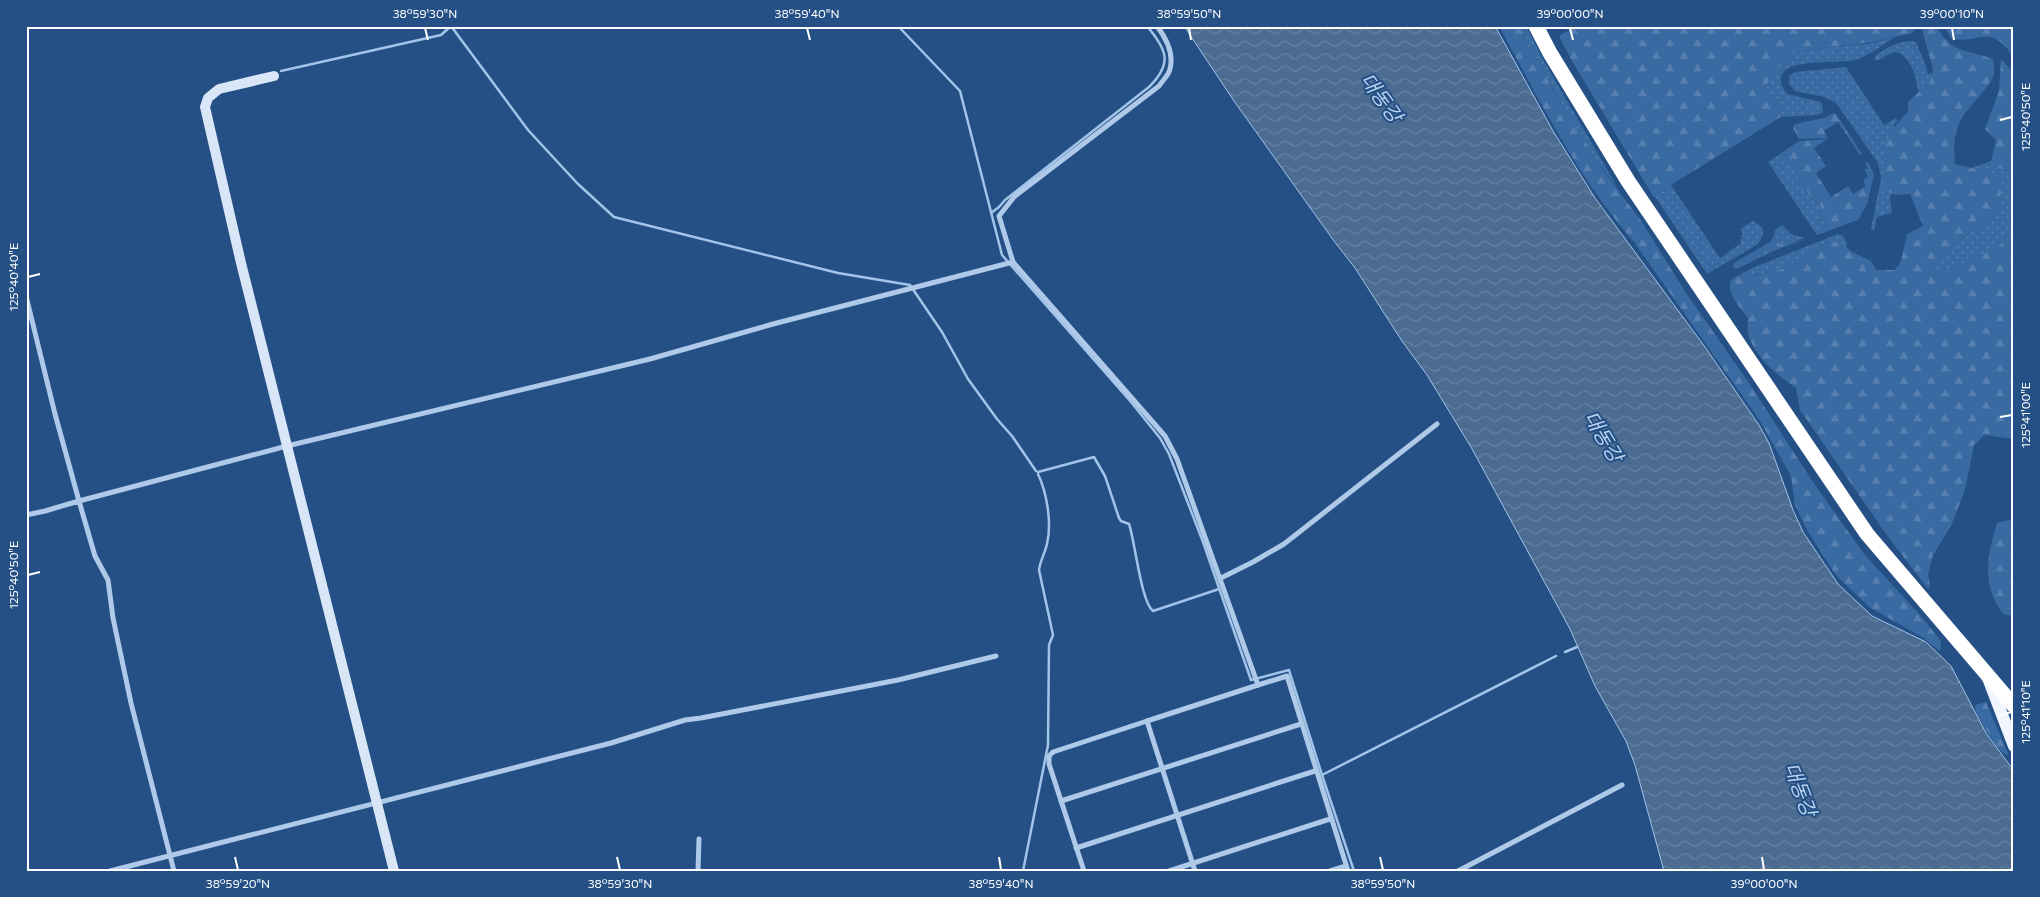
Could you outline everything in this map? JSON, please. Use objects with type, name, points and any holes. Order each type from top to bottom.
[{"type":"highway","points":[[1536,26],[1604,144],[1867,534],[2014,706]]},
{"type":"main road","points":[[1987,676],[2014,746]]},
{"type":"street","points":[[1157,26],[1166,40],[1170,54],[1170,70],[1159,86],[1014,197],[999,216],[1013,262],[1165,436],[1177,459],[1258,685]]},
{"type":"street","points":[[274,76],[219,89],[208,98],[204,107],[241,264],[394,871]]},
{"type":"street","points":[[26,515],[287,446],[650,359],[771,325],[1013,262]]},
{"type":"street","points":[[26,296],[79,501],[95,556],[108,580],[113,618],[131,703],[174,871]]},
{"type":"street","points":[[1220,578],[1284,544],[1437,424]]},
{"type":"street","points":[[110,871],[613,743],[685,720],[846,688],[898,680],[996,656]]},
{"type":"street","points":[[1084,871],[1049,764],[1049,756],[1053,752],[1286,676],[1347,868],[1330,871]]},
{"type":"street","points":[[1148,721],[1195,871]]},
{"type":"street","points":[[1061,801],[1301,724]]},
{"type":"street","points":[[1076,848],[1315,771]]},
{"type":"street","points":[[1458,871],[1622,785]]},
{"type":"street","points":[[1169,871],[1330,819]]},
{"type":"street","points":[[698,871],[699,839]]},
{"type":"green space","points":[[1499,26],[1520,26],[1553,90],[1603,170],[1642,222],[1686,293],[1747,380],[1811,479],[1864,554],[1920,615],[1941,641],[1940,651],[1922,637],[1869,607],[1835,574],[1807,530],[1795,505],[1791,476],[1760,421],[1634,242],[1595,192],[1577,165],[1560,138]]},
{"type":"green space","points":[[1520,26],[1526,26],[1545,63],[1618,188],[1603,170],[1577,130]]},
{"type":"green space","points":[[1576,26],[1913,26],[1915,29],[1912,33],[1873,42],[1791,54],[1773,74],[1764,89],[1769,95],[1776,97],[1781,117],[1653,196],[1559,36]]},
{"type":"green space","points":[[1921,26],[1937,26],[1947,42],[1953,46],[1993,59],[1994,72],[1991,80],[1968,110],[1958,127],[1954,153],[1955,164],[2001,175],[1999,212],[1988,224],[1966,234],[1929,269],[1938,275],[2000,246],[2014,223],[2014,439],[1985,435],[1974,445],[1965,490],[1951,526],[1933,555],[1928,574],[1930,585],[1928,589],[1886,534],[1800,410],[1796,388],[1761,358],[1748,334],[1748,318],[1730,290],[1731,280],[1779,270],[1805,257],[1820,245],[1840,241],[1852,252],[1871,261],[1876,270],[1895,270],[1901,261],[1907,234],[1923,226],[1910,194],[1896,195],[1887,192],[1884,169],[1885,149],[1888,139],[1899,121],[1908,112],[1908,102],[1930,82],[1933,69]]},
{"type":"green space","points":[[1952,26],[2014,26],[2014,57],[1998,40],[1992,37],[1963,40],[1952,39],[1946,30]]},
{"type":"green space","points":[[1895,37],[1870,53],[1854,60],[1803,64],[1791,67],[1783,73],[1781,81],[1787,94],[1821,102],[1822,113],[1817,115],[1781,117],[1776,97],[1769,95],[1764,89],[1773,74],[1791,54],[1822,48],[1873,43]]},
{"type":"green space","points":[[1908,41],[1916,42],[1928,74],[1932,74],[1930,82],[1920,92],[1918,91],[1911,66],[1904,56],[1893,52],[1879,60],[1874,60],[1876,55],[1884,50],[1895,44]]},
{"type":"green space","points":[[2001,59],[2014,73],[2014,172],[1998,168],[1991,161],[1996,140],[1985,129],[1999,91]]},
{"type":"green space","points":[[1846,67],[1884,125],[1896,118],[1898,121],[1894,124],[1887,192],[1891,193],[1892,213],[1877,217],[1874,231],[1871,229],[1881,178],[1878,163],[1836,103],[1824,97],[1795,91],[1789,84],[1789,76],[1795,72]]},
{"type":"green space","points":[[1834,113],[1862,154],[1860,155],[1838,122],[1824,131],[1828,138],[1799,139],[1793,128],[1795,124],[1824,118]]},
{"type":"green space","points":[[1827,139],[1814,148],[1826,166],[1816,173],[1831,197],[1848,186],[1853,194],[1866,186],[1863,180],[1868,177],[1865,170],[1868,168],[1865,164],[1868,162],[1874,174],[1867,204],[1858,220],[1828,231],[1820,205],[1812,199],[1783,152],[1799,141]]},
{"type":"green space","points":[[1783,152],[1812,199],[1820,205],[1828,231],[1817,235],[1768,162]]},
{"type":"green space","points":[[1991,161],[1998,168],[2014,172],[2014,223],[2000,246],[1938,275],[1929,269],[1966,234],[1988,224],[2001,175],[1971,168]]},
{"type":"green space","points":[[1671,185],[1720,258],[1741,243],[1740,240],[1743,234],[1740,229],[1753,221],[1763,229],[1758,244],[1707,274],[1653,196]]},
{"type":"green space","points":[[1782,225],[1791,234],[1805,238],[1786,245],[1780,244],[1774,236],[1775,230]]},
{"type":"green space","points":[[1838,234],[1843,236],[1847,244],[1846,248],[1839,241],[1820,245],[1805,257],[1779,270],[1731,280],[1752,268]]},
{"type":"green space","points":[[1774,236],[1780,244],[1786,245],[1807,239],[1773,251],[1737,269],[1733,268],[1734,263],[1770,242]]},
{"type":"green space","points":[[2014,519],[2014,616],[2003,614],[1996,603],[1991,592],[1988,570],[1997,523]]},
{"type":"green space","points":[[1986,702],[2009,756],[2004,754],[1995,743],[1976,712],[1975,705]]},
{"type":"water","name":"대동강","points":[[1184,26],[1495,26],[1553,131],[1595,198],[1705,347],[1759,425],[1769,443],[1803,532],[1838,584],[1872,616],[1926,642],[1951,666],[1986,733],[2014,771],[2014,871],[1664,871],[1635,765],[1626,741],[1595,686],[1570,629],[1471,447],[1427,375],[1402,341],[1355,268],[1234,101]]},
{"type":"waterway","points":[[451,26],[528,130],[577,183],[614,217],[838,273],[910,285],[942,332],[968,379],[1012,436],[1036,471]]},
{"type":"waterway","points":[[281,71],[441,35],[451,26]]},
{"type":"waterway","points":[[898,26],[960,91],[1002,255],[1131,402],[1160,438],[1169,454],[1203,542],[1251,680],[1289,670],[1322,775]]},
{"type":"waterway","points":[[991,213],[1149,87],[1157,78],[1162,71],[1164,63],[1163,50],[1147,26]]},
{"type":"waterway","points":[[1038,472],[1094,457],[1105,476],[1119,518],[1121,521],[1129,524],[1145,596],[1153,611],[1219,589]]},
{"type":"waterway","points":[[1023,871],[1048,745],[1049,645],[1053,635],[1039,570],[1047,544],[1049,518],[1046,499],[1038,474]]},
{"type":"waterway","points":[[1565,652],[1577,647]]},
{"type":"waterway","points":[[1354,871],[1322,775],[1556,656]]}]
